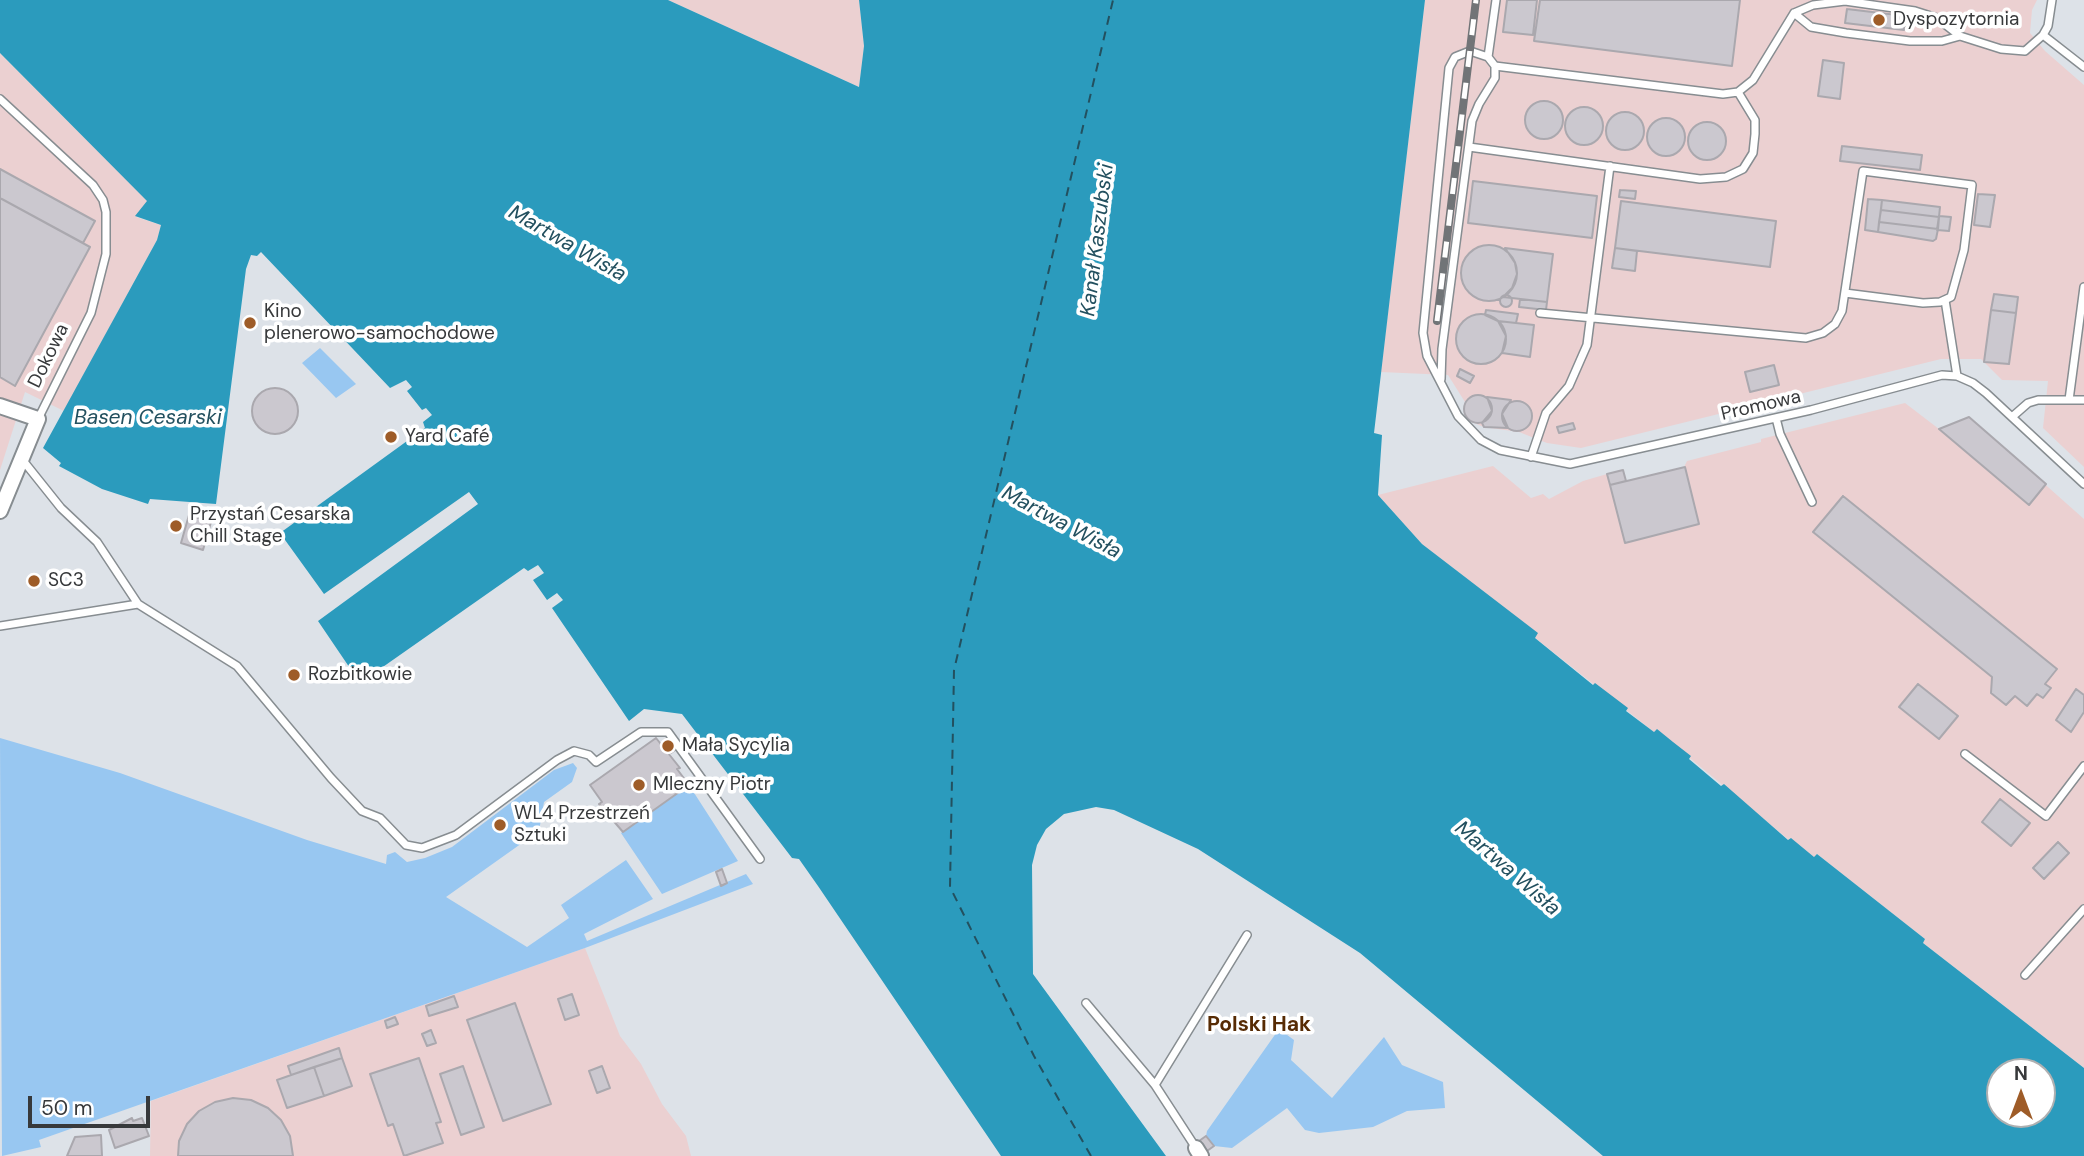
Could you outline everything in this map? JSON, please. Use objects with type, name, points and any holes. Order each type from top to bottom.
[{"type":"street","points":[[0,406],[38,419]]},
{"type":"street","name":"Dokowa","points":[[0,511],[38,419]]},
{"type":"lane","points":[[1441,379],[1442,349],[1472,121],[1479,104],[1496,78],[1495,66],[1488,57],[1496,0]]},
{"type":"lane","points":[[1495,66],[1723,94],[1738,92],[1753,80],[1794,13],[1821,2],[1845,1],[1915,11],[1937,19],[1960,36],[2001,49],[2025,51],[2043,35],[2048,26],[2052,0]]},
{"type":"lane","points":[[1794,13],[1811,27],[1846,33],[1910,41],[1942,41],[1960,36]]},
{"type":"lane","points":[[2043,35],[2084,67]]},
{"type":"lane","name":"Promowa","points":[[1488,57],[1463,51],[1455,57],[1449,68],[1423,314],[1427,356],[1458,416],[1481,440],[1500,450],[1570,464],[1776,418],[1942,375],[1957,376]]},
{"type":"lane","points":[[1469,146],[1700,179],[1726,177],[1743,169],[1752,153],[1755,134],[1755,120],[1738,92]]},
{"type":"lane","name":"Dokowa","points":[[0,99],[93,185],[103,200],[106,212],[106,254],[91,313],[38,419]]},
{"type":"lane","points":[[1531,457],[1546,413],[1569,386],[1582,362],[1610,166]]},
{"type":"lane","points":[[1540,313],[1806,338],[1823,333],[1835,324],[1842,311],[1863,171],[1972,185],[1964,250],[1951,297],[1923,303],[1845,293]]},
{"type":"lane","points":[[2069,400],[2084,287]]},
{"type":"lane","points":[[1945,300],[1957,376],[1973,383],[2084,484]]},
{"type":"lane","points":[[2012,417],[2028,403],[2084,400]]},
{"type":"lane","points":[[1776,418],[1780,434],[1812,502]]},
{"type":"lane","points":[[21,457],[61,508],[97,542],[138,604],[237,666],[362,811],[380,818],[406,845],[422,848],[456,835],[557,760],[574,751],[589,755],[596,762],[641,732],[668,732],[760,859]]},
{"type":"lane","points":[[0,626],[138,604]]},
{"type":"lane","points":[[1965,754],[2046,816],[2084,766]]},
{"type":"lane","points":[[2025,975],[2084,909]]},
{"type":"lane","points":[[1155,1084],[1247,935]]},
{"type":"lane","points":[[1086,1003],[1155,1084],[1199,1152]]},
{"type":"shaded area","points":[[668,0],[859,0],[864,46],[859,87]]},
{"type":"shaded area","points":[[1425,0],[2037,0],[2032,10],[2030,33],[2045,51],[2084,85],[2084,467],[2043,428],[2048,381],[2002,380],[1981,359],[1941,359],[1581,448],[1547,443],[1519,432],[1484,427],[1472,422],[1465,416],[1465,402],[1448,375],[1381,372]]},
{"type":"shaded area","points":[[0,53],[148,201],[136,217],[161,225],[157,240],[64,411],[25,392],[0,470]]},
{"type":"shaded area","points":[[320,348],[356,384],[336,398],[302,363]]},
{"type":"shaded area","points":[[1905,403],[1939,429],[1969,417],[2084,519],[2084,1068],[1923,943],[1925,939],[1817,854],[1815,858],[1790,838],[1789,840],[1656,730],[1654,732],[1534,637],[1537,633],[1422,544],[1378,495],[1493,466],[1531,498],[1543,494],[1549,499],[1583,481],[1607,474],[1623,470],[1626,481],[1684,467],[1687,461],[1761,442],[1761,439]]},
{"type":"shaded area","points":[[0,738],[120,773],[307,840],[386,864],[387,855],[395,852],[407,862],[452,847],[554,770],[573,763],[577,768],[572,782],[544,802],[539,831],[446,897],[527,947],[569,918],[561,905],[626,860],[653,899],[584,934],[587,941],[746,874],[753,884],[585,948],[39,1140],[41,1147],[2,1156]]},
{"type":"shaded area","points":[[689,785],[738,861],[662,894],[621,833]]},
{"type":"shaded area","points":[[585,948],[620,1036],[641,1064],[662,1104],[686,1136],[691,1156],[150,1156],[151,1101]]},
{"type":"shaded area","points":[[1279,1029],[1294,1040],[1291,1060],[1332,1098],[1384,1037],[1402,1065],[1443,1082],[1445,1108],[1407,1111],[1373,1127],[1319,1133],[1305,1130],[1287,1108],[1232,1148],[1214,1146],[1206,1136],[1207,1131]]},
{"type":"water","points":[[0,0],[668,0],[859,87],[864,46],[859,0],[1425,0],[1374,433],[1382,435],[1378,495],[1422,544],[1538,633],[1535,638],[1593,685],[1595,683],[1628,708],[1626,711],[1654,732],[1657,729],[1691,756],[1689,759],[1721,786],[1724,784],[1788,840],[1791,838],[1814,857],[1817,854],[1925,939],[1923,943],[2084,1068],[2084,1156],[1603,1156],[1360,953],[1198,849],[1114,810],[1096,807],[1064,814],[1046,829],[1037,845],[1032,865],[1033,974],[1166,1156],[1001,1156],[799,859],[792,858],[682,714],[644,709],[629,721],[552,608],[563,600],[557,593],[547,600],[533,580],[544,573],[538,565],[528,571],[524,568],[360,683],[318,621],[478,504],[469,492],[324,594],[280,533],[425,428],[423,422],[432,415],[426,408],[422,410],[407,391],[412,387],[406,380],[390,388],[261,252],[257,256],[251,255],[246,269],[216,504],[150,499],[148,504],[102,489],[59,466],[61,463],[43,448],[157,240],[161,225],[135,216],[147,201],[0,53]]},
{"type":"building","points":[[1507,0],[1537,0],[1533,35],[1503,32]]},
{"type":"building","points":[[1540,0],[1740,0],[1732,66],[1534,41]]},
{"type":"building","name":"Dyspozytornia","points":[[1847,9],[1914,17],[1913,27],[1904,26],[1904,30],[1845,23]]},
{"type":"building","points":[[1823,60],[1844,63],[1840,99],[1818,96]]},
{"type":"building","points":[[1544,101],[1557,107],[1563,120],[1557,133],[1544,139],[1531,133],[1525,120],[1531,107]]},
{"type":"building","points":[[1584,107],[1597,113],[1603,126],[1597,139],[1584,145],[1571,139],[1565,126],[1571,113]]},
{"type":"building","points":[[1625,112],[1638,118],[1644,131],[1638,144],[1625,150],[1612,144],[1606,131],[1612,118]]},
{"type":"building","points":[[1666,118],[1679,124],[1685,137],[1679,150],[1666,156],[1653,150],[1647,137],[1653,124]]},
{"type":"building","points":[[1707,122],[1720,128],[1726,141],[1720,154],[1707,160],[1694,154],[1688,141],[1694,128]]},
{"type":"building","points":[[1842,146],[1922,155],[1920,170],[1840,161]]},
{"type":"building","points":[[0,169],[95,221],[83,243],[0,198]]},
{"type":"building","points":[[1473,181],[1597,196],[1592,238],[1468,223]]},
{"type":"building","points":[[1620,190],[1636,191],[1635,199],[1619,197]]},
{"type":"building","points":[[1978,194],[1995,195],[1990,227],[1974,225]]},
{"type":"building","points":[[0,198],[90,247],[15,386],[0,377]]},
{"type":"building","points":[[1868,199],[1882,200],[1878,232],[1865,230]]},
{"type":"building","points":[[1882,200],[1940,207],[1939,217],[1881,210]]},
{"type":"building","points":[[1621,201],[1776,221],[1770,267],[1615,248]]},
{"type":"building","points":[[1881,210],[1939,217],[1938,229],[1879,222]]},
{"type":"building","points":[[1939,216],[1951,217],[1949,231],[1937,230]]},
{"type":"building","points":[[1879,222],[1938,229],[1936,239],[1933,241],[1878,232]]},
{"type":"building","points":[[1489,245],[1500,247],[1509,253],[1515,262],[1515,284],[1509,293],[1500,299],[1489,301],[1478,299],[1469,293],[1463,284],[1461,273],[1463,262],[1469,253],[1478,247]]},
{"type":"building","points":[[1505,248],[1553,254],[1547,302],[1503,297],[1512,288],[1517,274],[1515,263]]},
{"type":"building","points":[[1615,248],[1637,251],[1635,271],[1612,268]]},
{"type":"building","points":[[1994,294],[2018,297],[2016,313],[1991,310]]},
{"type":"building","points":[[1506,295],[1512,301],[1506,307],[1500,301]]},
{"type":"building","points":[[1520,299],[1547,302],[1546,310],[1519,307]]},
{"type":"building","points":[[1486,310],[1518,314],[1516,323],[1498,321],[1485,315]]},
{"type":"building","points":[[1991,310],[2016,313],[2009,364],[1984,362]]},
{"type":"building","points":[[1481,314],[1498,322],[1506,339],[1498,356],[1481,364],[1464,356],[1456,339],[1464,322]]},
{"type":"building","points":[[1498,321],[1534,325],[1530,357],[1502,353],[1506,336]]},
{"type":"building","points":[[1774,365],[1779,385],[1750,392],[1745,372]]},
{"type":"building","points":[[1460,369],[1474,376],[1470,383],[1457,376]]},
{"type":"building","points":[[275,388],[292,394],[298,411],[292,428],[275,434],[258,428],[252,411],[258,394]]},
{"type":"building","points":[[1478,395],[1488,399],[1492,409],[1488,419],[1478,423],[1468,419],[1464,409],[1468,399]]},
{"type":"building","points":[[1487,397],[1511,400],[1502,414],[1508,428],[1484,427],[1482,423],[1492,411]]},
{"type":"building","points":[[1517,401],[1528,405],[1532,416],[1528,427],[1517,431],[1506,427],[1502,416],[1506,405]]},
{"type":"building","points":[[1969,417],[2046,484],[2029,505],[1939,429]]},
{"type":"building","points":[[1573,423],[1575,429],[1559,433],[1557,427]]},
{"type":"building","points":[[1685,467],[1699,524],[1625,543],[1610,485]]},
{"type":"building","points":[[1623,470],[1626,481],[1610,485],[1607,474]]},
{"type":"building","points":[[1843,496],[2057,669],[2045,684],[2051,688],[2043,698],[2037,694],[2027,706],[2015,696],[2006,705],[1991,693],[1992,677],[1813,532]]},
{"type":"building","points":[[189,515],[211,522],[203,550],[181,543]]},
{"type":"building","points":[[1918,684],[1958,716],[1939,739],[1899,707]]},
{"type":"building","points":[[2076,689],[2084,695],[2084,712],[2071,732],[2056,720]]},
{"type":"building","name":"Mleczny Piotr","points":[[656,738],[680,768],[677,769],[689,785],[623,832],[599,804],[602,802],[590,785]]},
{"type":"building","points":[[667,738],[675,750],[671,753],[663,741]]},
{"type":"building","points":[[2000,799],[2030,823],[2011,846],[1982,822]]},
{"type":"building","points":[[2058,842],[2069,853],[2044,879],[2033,868]]},
{"type":"building","points":[[722,869],[727,883],[721,886],[716,872]]},
{"type":"building","points":[[572,994],[579,1015],[565,1020],[558,999]]},
{"type":"building","points":[[454,996],[458,1007],[429,1016],[426,1006]]},
{"type":"building","points":[[515,1003],[551,1104],[503,1121],[467,1020]]},
{"type":"building","points":[[395,1017],[398,1024],[387,1028],[385,1021]]},
{"type":"building","points":[[431,1030],[436,1043],[427,1046],[422,1034]]},
{"type":"building","points":[[339,1048],[342,1058],[291,1075],[288,1066]]},
{"type":"building","points":[[342,1058],[352,1086],[324,1096],[314,1067]]},
{"type":"building","points":[[419,1058],[441,1122],[436,1123],[443,1143],[404,1156],[393,1124],[388,1126],[370,1074]]},
{"type":"building","points":[[463,1066],[484,1127],[461,1135],[440,1074]]},
{"type":"building","points":[[602,1066],[610,1088],[597,1093],[589,1071]]},
{"type":"building","points":[[314,1067],[324,1096],[287,1108],[277,1080]]},
{"type":"building","points":[[233,1098],[251,1100],[268,1108],[281,1120],[290,1136],[293,1156],[178,1156],[179,1141],[187,1124],[199,1111],[215,1102]]},
{"type":"building","points":[[132,1118],[133,1121],[142,1118],[149,1136],[115,1148],[109,1130]]},
{"type":"building","points":[[101,1135],[102,1156],[67,1156],[75,1137]]},
{"type":"building","points":[[1206,1136],[1214,1146],[1207,1151],[1199,1141]]},
{"type":"ferry route","points":[[1091,1156],[1034,1056],[950,887],[954,670],[1113,0]]},
{"type":"railway","points":[[1437,321],[1476,0]]},
{"type":"place","name":"Dyspozytornia","points":[[1879,20]]},
{"type":"place","name":"Kino plenerowo-samochodowe","points":[[250,323]]},
{"type":"place","name":"Yard Café","points":[[391,437]]},
{"type":"place","name":"Przystań Cesarska Chill Stage","points":[[176,526]]},
{"type":"place","name":"SC3","points":[[34,581]]},
{"type":"place","name":"Rozbitkowie","points":[[294,675]]},
{"type":"place","name":"Mała Sycylia","points":[[668,746]]},
{"type":"place","name":"Mleczny Piotr","points":[[639,785]]},
{"type":"place","name":"WL4 Przestrzeń Sztuki","points":[[500,825]]},
{"type":"district","name":"Polski Hak","points":[[1259,1025]]},
{"type":"water label","name":"Kanał Kaszubski","points":[[1098,240]]},
{"type":"water label","name":"Martwa Wisła","points":[[567,244]]},
{"type":"water label","name":"Basen Cesarski","points":[[148,418]]},
{"type":"water label","name":"Martwa Wisła","points":[[1061,523]]},
{"type":"water label","name":"Martwa Wisła","points":[[1507,869]]}]
